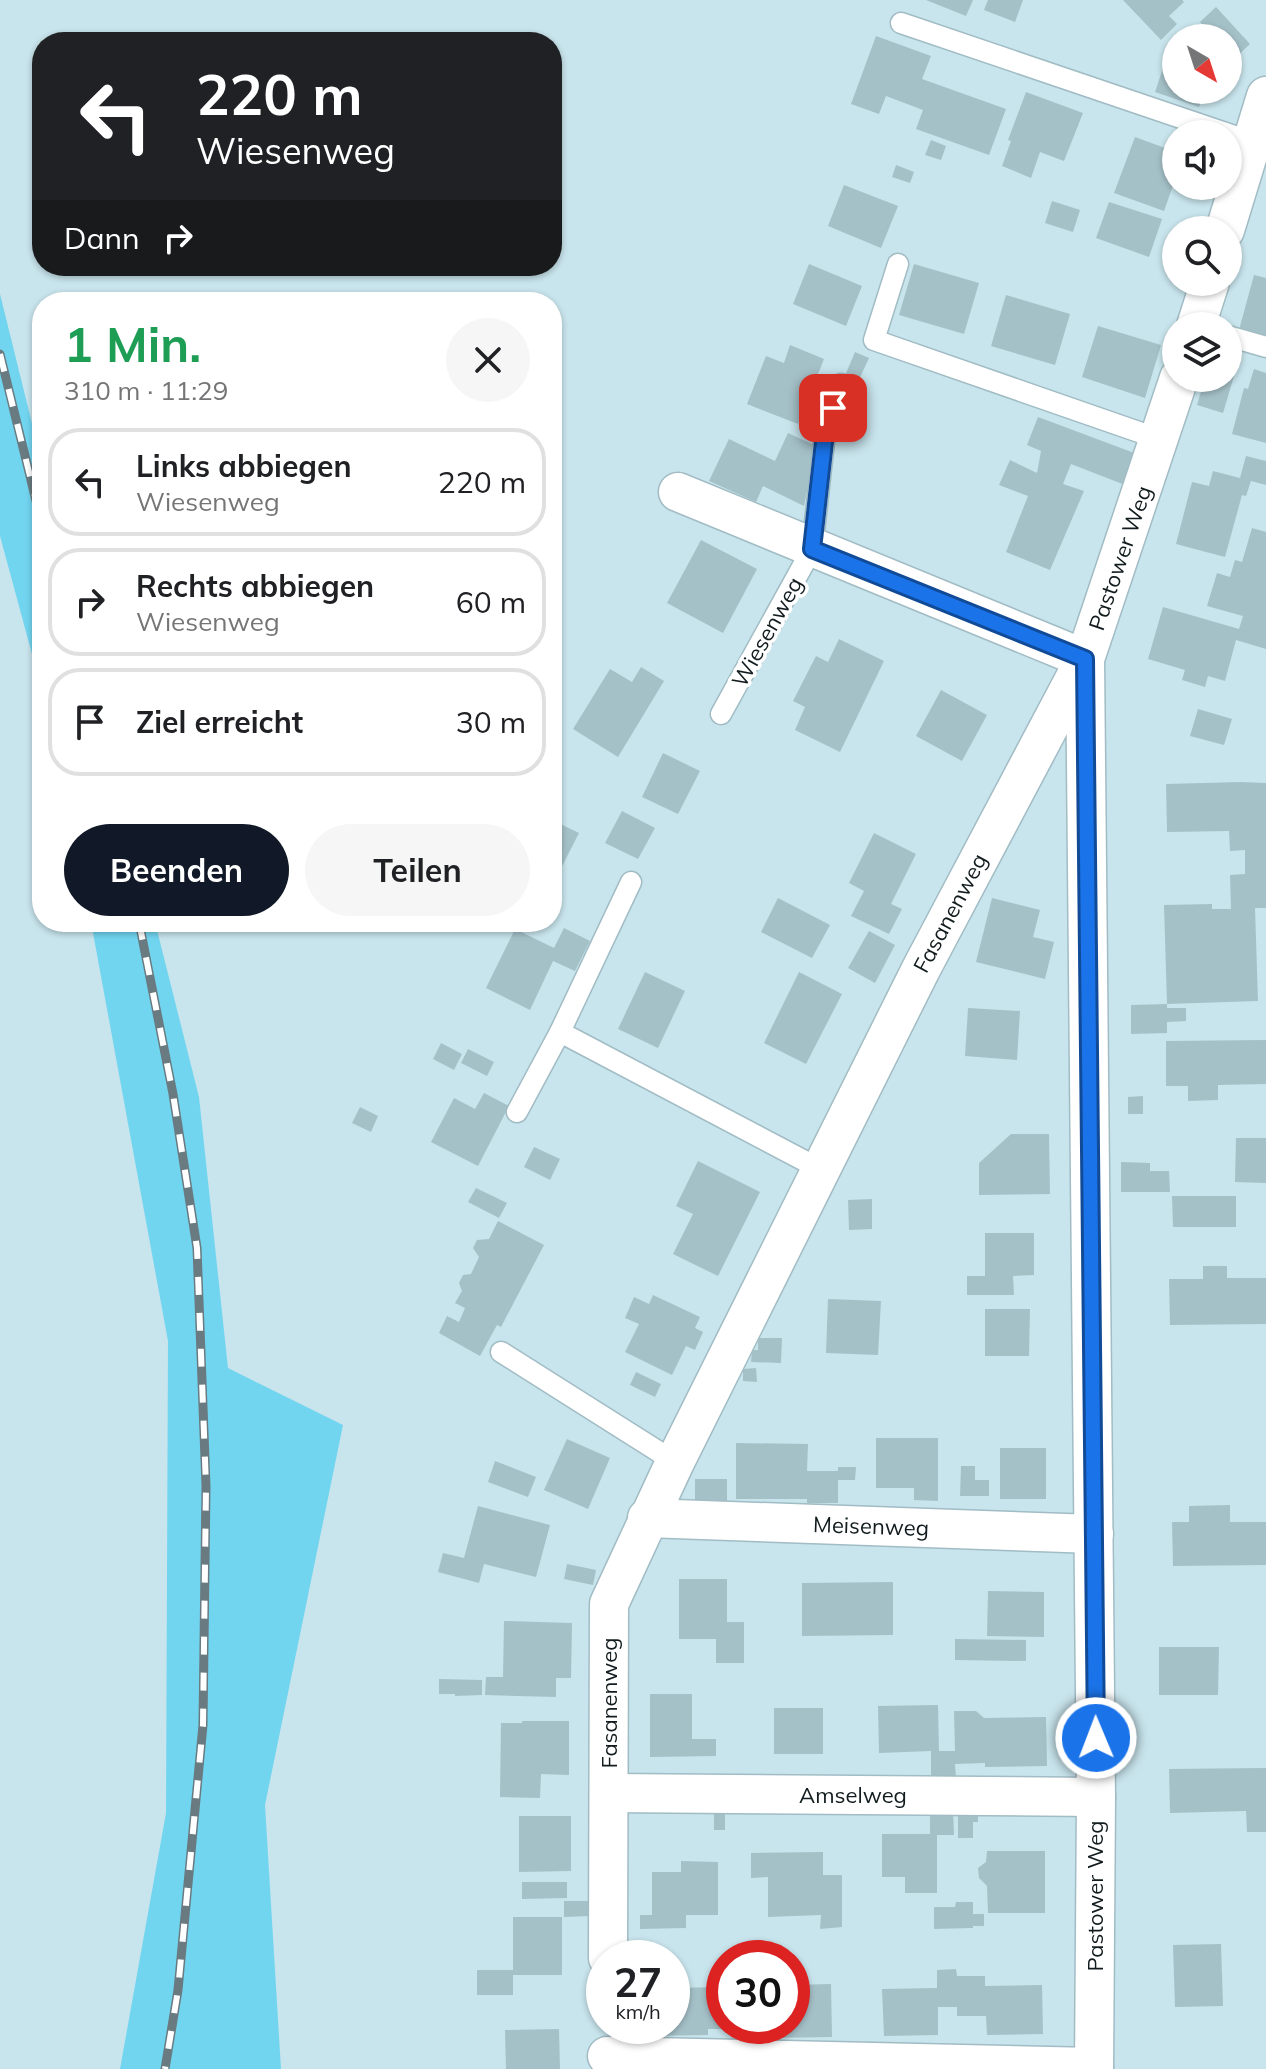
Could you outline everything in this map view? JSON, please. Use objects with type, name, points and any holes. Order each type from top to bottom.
[{"type":"street","points":[[1229,216],[1266,96]]},
{"type":"street","name":"Pastower Weg","points":[[1094,2068],[1096,1797],[1085,659],[1174,392]]},
{"type":"street","name":"Wiesenweg","points":[[678,492],[1085,659]]},
{"type":"street","name":"Fasanenweg","points":[[608,1940],[609,1604],[647,1518],[820,1169],[921,969],[1085,659]]},
{"type":"street","name":"Meisenweg","points":[[647,1518],[1094,1534]]},
{"type":"street","name":"Amselweg","points":[[609,1793],[1096,1797]]},
{"type":"street","points":[[607,2050],[1094,2068]]},
{"type":"lane","points":[[901,23],[1252,142]]},
{"type":"lane","points":[[898,264],[874,340],[1159,439]]},
{"type":"lane","points":[[1242,340],[1266,347]]},
{"type":"lane","name":"Wiesenweg","points":[[721,714],[812,549],[825,433],[841,384]]},
{"type":"lane","points":[[517,1112],[560,1032],[631,882]]},
{"type":"lane","points":[[560,1032],[820,1169]]},
{"type":"lane","points":[[501,1352],[675,1462]]},
{"type":"shaded area","points":[[0,294],[32,424],[32,654],[0,536]]},
{"type":"shaded area","points":[[93,932],[158,932],[199,1097],[228,1368],[343,1425],[265,1805],[281,2069],[120,2069],[166,1813],[168,1341]]},
{"type":"building","points":[[926,0],[973,0],[966,16]]},
{"type":"building","points":[[988,0],[1023,0],[1015,22],[984,10]]},
{"type":"building","points":[[1123,0],[1184,2],[1169,16],[1177,24],[1162,24],[1161,40]]},
{"type":"building","points":[[1216,7],[1232,24],[1202,24],[1200,22]]},
{"type":"building","points":[[1242,35],[1250,44],[1242,52]]},
{"type":"building","points":[[876,36],[931,56],[922,79],[1006,109],[989,155],[916,129],[923,110],[886,96],[879,114],[851,104]]},
{"type":"building","points":[[1162,71],[1162,94],[1155,92]]},
{"type":"building","points":[[1026,92],[1083,113],[1064,161],[1040,152],[1031,178],[1002,166]]},
{"type":"building","points":[[1135,137],[1162,147],[1162,200],[1168,200],[1164,211],[1114,193]]},
{"type":"building","points":[[931,140],[946,146],[941,160],[925,155]]},
{"type":"building","points":[[896,165],[914,172],[910,183],[892,177]]},
{"type":"building","points":[[844,185],[898,206],[881,248],[828,226]]},
{"type":"building","points":[[1052,201],[1080,210],[1073,232],[1045,223]]},
{"type":"building","points":[[1109,202],[1162,219],[1149,257],[1096,238]]},
{"type":"building","points":[[809,264],[862,286],[846,326],[793,304]]},
{"type":"building","points":[[914,264],[979,283],[964,334],[899,315]]},
{"type":"building","points":[[1254,275],[1266,278],[1266,338],[1242,331],[1242,319]]},
{"type":"building","points":[[1006,295],[1070,314],[1055,365],[991,346]]},
{"type":"building","points":[[1098,326],[1161,345],[1145,398],[1082,377]]},
{"type":"building","points":[[790,345],[824,359],[798,424],[747,404],[766,356],[784,363]]},
{"type":"building","points":[[855,352],[869,358],[857,384],[844,378]]},
{"type":"building","points":[[1254,369],[1266,373],[1266,443],[1232,434],[1244,388],[1248,389]]},
{"type":"building","points":[[1201,392],[1229,392],[1223,413],[1197,405]]},
{"type":"building","points":[[1038,417],[1137,454],[1125,485],[1071,464],[1063,484],[1084,491],[1050,570],[1006,552],[1028,496],[999,485],[1010,460],[1037,473],[1041,451],[1027,445]]},
{"type":"building","points":[[788,433],[816,446],[804,506],[763,486],[756,502],[709,481],[729,439],[775,461]]},
{"type":"building","points":[[1246,456],[1266,461],[1266,485],[1251,481],[1246,496],[1242,495],[1225,557],[1176,544],[1192,482],[1209,486],[1213,471],[1240,478]]},
{"type":"building","points":[[1252,528],[1266,532],[1266,649],[1236,640],[1225,681],[1208,676],[1205,687],[1182,680],[1185,670],[1148,659],[1163,607],[1239,629],[1243,616],[1207,606],[1217,573],[1230,577],[1235,560],[1242,562]]},
{"type":"building","points":[[701,540],[757,569],[723,633],[667,603]]},
{"type":"building","points":[[839,639],[884,661],[840,752],[795,730],[805,707],[793,701],[816,656],[828,662]]},
{"type":"building","points":[[641,667],[664,681],[618,757],[573,729],[610,669],[632,682]]},
{"type":"building","points":[[941,690],[987,715],[962,761],[916,736]]},
{"type":"building","points":[[1198,709],[1232,719],[1224,745],[1190,736]]},
{"type":"building","points":[[663,753],[700,771],[678,814],[642,797]]},
{"type":"building","points":[[1266,783],[1266,908],[1255,908],[1258,1001],[1167,1004],[1164,905],[1212,904],[1212,909],[1231,909],[1230,875],[1245,874],[1245,850],[1230,851],[1229,831],[1167,832],[1166,784]]},
{"type":"building","points":[[622,811],[655,828],[638,859],[605,843]]},
{"type":"building","points":[[562,825],[579,833],[562,866]]},
{"type":"building","points":[[874,833],[916,854],[891,904],[902,909],[889,934],[851,916],[864,891],[849,883]]},
{"type":"building","points":[[778,898],[830,925],[812,958],[761,932]]},
{"type":"building","points":[[992,898],[1040,910],[1033,937],[1054,942],[1045,979],[976,962]]},
{"type":"building","points":[[564,928],[590,941],[575,971],[553,961],[530,1010],[486,988],[514,932],[521,932],[554,948]]},
{"type":"building","points":[[869,931],[895,945],[875,983],[848,968]]},
{"type":"building","points":[[645,972],[685,991],[658,1048],[618,1029]]},
{"type":"building","points":[[799,972],[842,994],[806,1064],[764,1043]]},
{"type":"building","points":[[1167,1004],[1167,1008],[1186,1008],[1186,1021],[1167,1022],[1167,1033],[1131,1034],[1131,1005]]},
{"type":"building","points":[[968,1008],[1020,1011],[1017,1060],[965,1056]]},
{"type":"building","points":[[1266,1040],[1266,1084],[1218,1085],[1218,1100],[1188,1101],[1188,1086],[1166,1086],[1166,1041]]},
{"type":"building","points":[[441,1043],[462,1054],[454,1070],[433,1059]]},
{"type":"building","points":[[468,1049],[494,1062],[487,1076],[461,1063]]},
{"type":"building","points":[[484,1093],[509,1106],[478,1166],[431,1142],[454,1098],[475,1109]]},
{"type":"building","points":[[1143,1096],[1143,1114],[1128,1114],[1128,1097]]},
{"type":"building","points":[[360,1107],[378,1116],[371,1132],[352,1123]]},
{"type":"building","points":[[1011,1134],[1049,1134],[1050,1194],[979,1195],[979,1163]]},
{"type":"building","points":[[1236,1138],[1266,1138],[1266,1183],[1235,1182]]},
{"type":"building","points":[[534,1147],[560,1159],[550,1180],[524,1167]]},
{"type":"building","points":[[698,1161],[760,1192],[718,1276],[673,1254],[693,1214],[676,1206]]},
{"type":"building","points":[[1121,1162],[1150,1163],[1150,1171],[1169,1171],[1170,1192],[1121,1192]]},
{"type":"building","points":[[476,1188],[507,1203],[499,1218],[468,1202]]},
{"type":"building","points":[[1172,1196],[1236,1196],[1236,1227],[1173,1227]]},
{"type":"building","points":[[872,1199],[872,1229],[849,1230],[848,1200]]},
{"type":"building","points":[[498,1221],[544,1245],[501,1327],[497,1325],[480,1356],[439,1333],[447,1316],[459,1322],[465,1308],[455,1303],[462,1291],[459,1283],[463,1275],[471,1274],[479,1257],[473,1248],[477,1240],[489,1239]]},
{"type":"building","points":[[985,1233],[1034,1233],[1034,1275],[1013,1276],[1014,1295],[967,1295],[967,1276],[985,1276]]},
{"type":"building","points":[[1203,1266],[1227,1266],[1227,1278],[1266,1278],[1266,1324],[1170,1325],[1169,1279],[1203,1279]]},
{"type":"building","points":[[653,1295],[700,1317],[695,1328],[703,1332],[695,1350],[686,1346],[672,1375],[625,1352],[639,1324],[625,1318],[634,1297],[649,1304]]},
{"type":"building","points":[[828,1299],[881,1301],[878,1355],[826,1353]]},
{"type":"building","points":[[985,1309],[1030,1309],[1029,1356],[985,1356]]},
{"type":"building","points":[[758,1338],[782,1338],[781,1363],[751,1362],[752,1350],[758,1350]]},
{"type":"building","points":[[756,1368],[757,1382],[743,1381],[743,1369]]},
{"type":"building","points":[[636,1372],[661,1384],[655,1397],[630,1385]]},
{"type":"building","points":[[876,1438],[938,1438],[938,1501],[914,1500],[914,1488],[876,1488]]},
{"type":"building","points":[[567,1439],[610,1458],[588,1509],[544,1490]]},
{"type":"building","points":[[736,1443],[808,1444],[807,1471],[838,1471],[838,1467],[856,1467],[855,1480],[838,1480],[838,1503],[807,1503],[807,1499],[736,1499]]},
{"type":"building","points":[[1000,1448],[1046,1448],[1046,1499],[1000,1499]]},
{"type":"building","points":[[495,1461],[536,1477],[528,1497],[488,1482]]},
{"type":"building","points":[[961,1466],[975,1466],[975,1480],[989,1480],[989,1496],[960,1496]]},
{"type":"building","points":[[695,1479],[727,1479],[727,1509],[695,1509]]},
{"type":"building","points":[[1230,1505],[1230,1522],[1266,1522],[1266,1565],[1173,1566],[1172,1522],[1189,1522],[1189,1506]]},
{"type":"building","points":[[478,1506],[550,1525],[536,1577],[484,1564],[479,1583],[438,1572],[443,1553],[464,1558]]},
{"type":"building","points":[[567,1564],[596,1570],[593,1585],[564,1579]]},
{"type":"building","points":[[679,1579],[727,1579],[727,1622],[744,1622],[744,1663],[716,1663],[716,1639],[679,1639]]},
{"type":"building","points":[[893,1582],[893,1635],[802,1636],[802,1583]]},
{"type":"building","points":[[988,1591],[1044,1592],[1044,1637],[987,1636]]},
{"type":"building","points":[[504,1621],[572,1623],[571,1678],[556,1678],[556,1697],[485,1695],[486,1677],[503,1677]]},
{"type":"building","points":[[955,1639],[1026,1640],[1026,1661],[955,1660]]},
{"type":"building","points":[[1159,1647],[1219,1647],[1218,1695],[1159,1695]]},
{"type":"building","points":[[439,1679],[482,1680],[482,1695],[439,1694]]},
{"type":"building","points":[[650,1694],[692,1694],[692,1739],[716,1739],[716,1756],[650,1757]]},
{"type":"building","points":[[938,1705],[939,1751],[955,1751],[954,1711],[976,1711],[984,1718],[1046,1717],[1047,1766],[955,1764],[956,1778],[931,1779],[931,1751],[879,1753],[878,1706]]},
{"type":"building","points":[[774,1708],[823,1708],[823,1754],[774,1754]]},
{"type":"building","points":[[569,1721],[569,1775],[541,1774],[540,1798],[500,1797],[501,1723]]},
{"type":"building","points":[[1266,1768],[1266,1832],[1247,1832],[1246,1811],[1170,1813],[1169,1769]]},
{"type":"building","points":[[930,1809],[953,1809],[954,1835],[937,1835],[937,1893],[905,1893],[905,1877],[882,1877],[882,1834],[930,1834]]},
{"type":"building","points":[[958,1809],[978,1809],[978,1822],[973,1822],[973,1838],[958,1838]]},
{"type":"building","points":[[714,1811],[725,1811],[725,1830],[714,1830]]},
{"type":"building","points":[[519,1816],[571,1816],[571,1871],[519,1872]]},
{"type":"building","points":[[987,1851],[1045,1851],[1045,1913],[988,1913],[987,1886],[979,1878],[978,1868],[986,1862]]},
{"type":"building","points":[[823,1852],[823,1875],[842,1875],[842,1927],[820,1929],[821,1915],[768,1917],[768,1877],[751,1878],[751,1853]]},
{"type":"building","points":[[681,1861],[718,1862],[718,1915],[686,1915],[686,1928],[640,1929],[640,1915],[652,1915],[652,1872],[681,1872]]},
{"type":"building","points":[[522,1882],[567,1882],[567,1898],[522,1899]]},
{"type":"building","points":[[564,1901],[590,1901],[590,1916],[564,1917]]},
{"type":"building","points":[[956,1902],[973,1902],[973,1914],[984,1914],[984,1926],[934,1929],[934,1907],[955,1907]]},
{"type":"building","points":[[513,1917],[562,1917],[562,1975],[513,1975],[513,1995],[477,1995],[477,1970],[513,1970]]},
{"type":"building","points":[[1221,1944],[1223,2006],[1175,2007],[1173,1945]]},
{"type":"building","points":[[956,1969],[957,1976],[985,1976],[985,1986],[1042,1985],[1043,2034],[987,2035],[986,2016],[957,2016],[957,2007],[938,2007],[938,2035],[884,2036],[882,1989],[937,1988],[937,1970]]},
{"type":"building","points":[[831,1984],[832,2037],[810,2037],[810,1985]]},
{"type":"building","points":[[706,1987],[706,2035],[690,2035],[690,1988]]},
{"type":"building","points":[[559,2029],[560,2069],[506,2069],[505,2030]]},
{"type":"railway","points":[[0,354],[32,484]]},
{"type":"railway","points":[[141,932],[173,1094],[197,1248],[206,1486],[203,1725],[178,1990],[165,2069]]},
{"type":"route","points":[[833,408],[825,433],[812,549],[1085,659],[1096,1738]]}]
